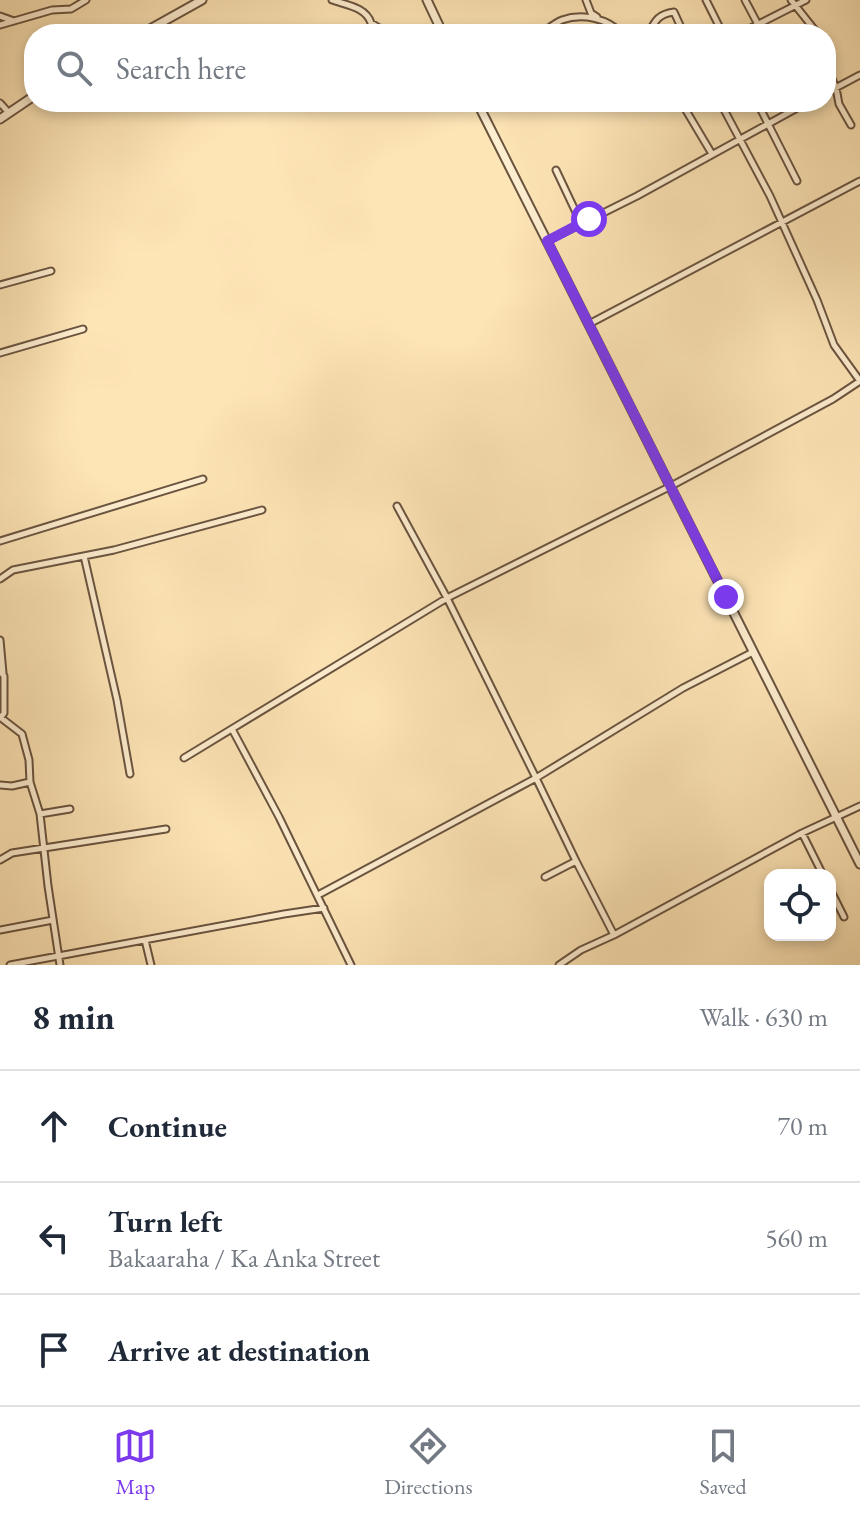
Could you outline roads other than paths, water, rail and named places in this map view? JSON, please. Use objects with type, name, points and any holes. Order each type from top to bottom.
[{"type":"street","points":[[0,25],[52,10],[71,9],[86,0]]},
{"type":"street","points":[[159,24],[202,0]]},
{"type":"street","points":[[332,0],[357,7],[369,16],[373,24]]},
{"type":"street","points":[[427,0],[438,24]]},
{"type":"street","points":[[586,0],[591,13],[609,24]]},
{"type":"street","points":[[706,0],[718,24]]},
{"type":"street","points":[[745,0],[758,24],[793,3],[806,0]]},
{"type":"street","points":[[793,3],[810,24]]},
{"type":"street","points":[[654,24],[663,13],[674,12],[679,24]]},
{"type":"street","points":[[0,16],[14,21]]},
{"type":"street","points":[[555,24],[580,17],[601,20]]},
{"type":"street","points":[[851,125],[839,104],[836,88],[860,75]]},
{"type":"street","points":[[0,103],[9,113]]},
{"type":"street","points":[[0,119],[24,103]]},
{"type":"street","points":[[482,112],[860,864]]},
{"type":"street","points":[[687,112],[712,154]]},
{"type":"street","points":[[184,758],[447,598],[671,486],[833,399],[860,381],[834,345],[770,196],[725,112]]},
{"type":"street","points":[[762,112],[797,181]]},
{"type":"street","points":[[547,241],[786,112]]},
{"type":"street","points":[[556,170],[581,223]]},
{"type":"street","points":[[589,324],[860,181]]},
{"type":"street","points":[[0,285],[51,271]]},
{"type":"street","points":[[0,353],[83,329]]},
{"type":"street","points":[[0,541],[203,479]]},
{"type":"street","points":[[397,506],[447,598],[614,935]]},
{"type":"street","points":[[0,579],[13,570],[114,550],[262,510]]},
{"type":"street","points":[[84,556],[117,700],[130,774]]},
{"type":"street","points":[[0,640],[4,713],[1,717],[22,734],[29,760],[30,782],[44,840],[60,965]]},
{"type":"street","points":[[318,895],[536,778],[683,688],[753,652]]},
{"type":"street","points":[[232,729],[351,965]]},
{"type":"street","points":[[0,785],[30,782]]},
{"type":"street","points":[[559,965],[581,950],[802,833],[860,806]]},
{"type":"street","points":[[40,814],[70,809]]},
{"type":"street","points":[[0,860],[12,853],[43,847],[166,829]]},
{"type":"street","points":[[802,833],[820,869]]},
{"type":"street","points":[[545,877],[576,861]]},
{"type":"street","points":[[836,901],[844,917]]},
{"type":"street","points":[[10,965],[324,908]]},
{"type":"street","points":[[0,930],[53,920]]},
{"type":"street","points":[[145,940],[151,965]]}]
